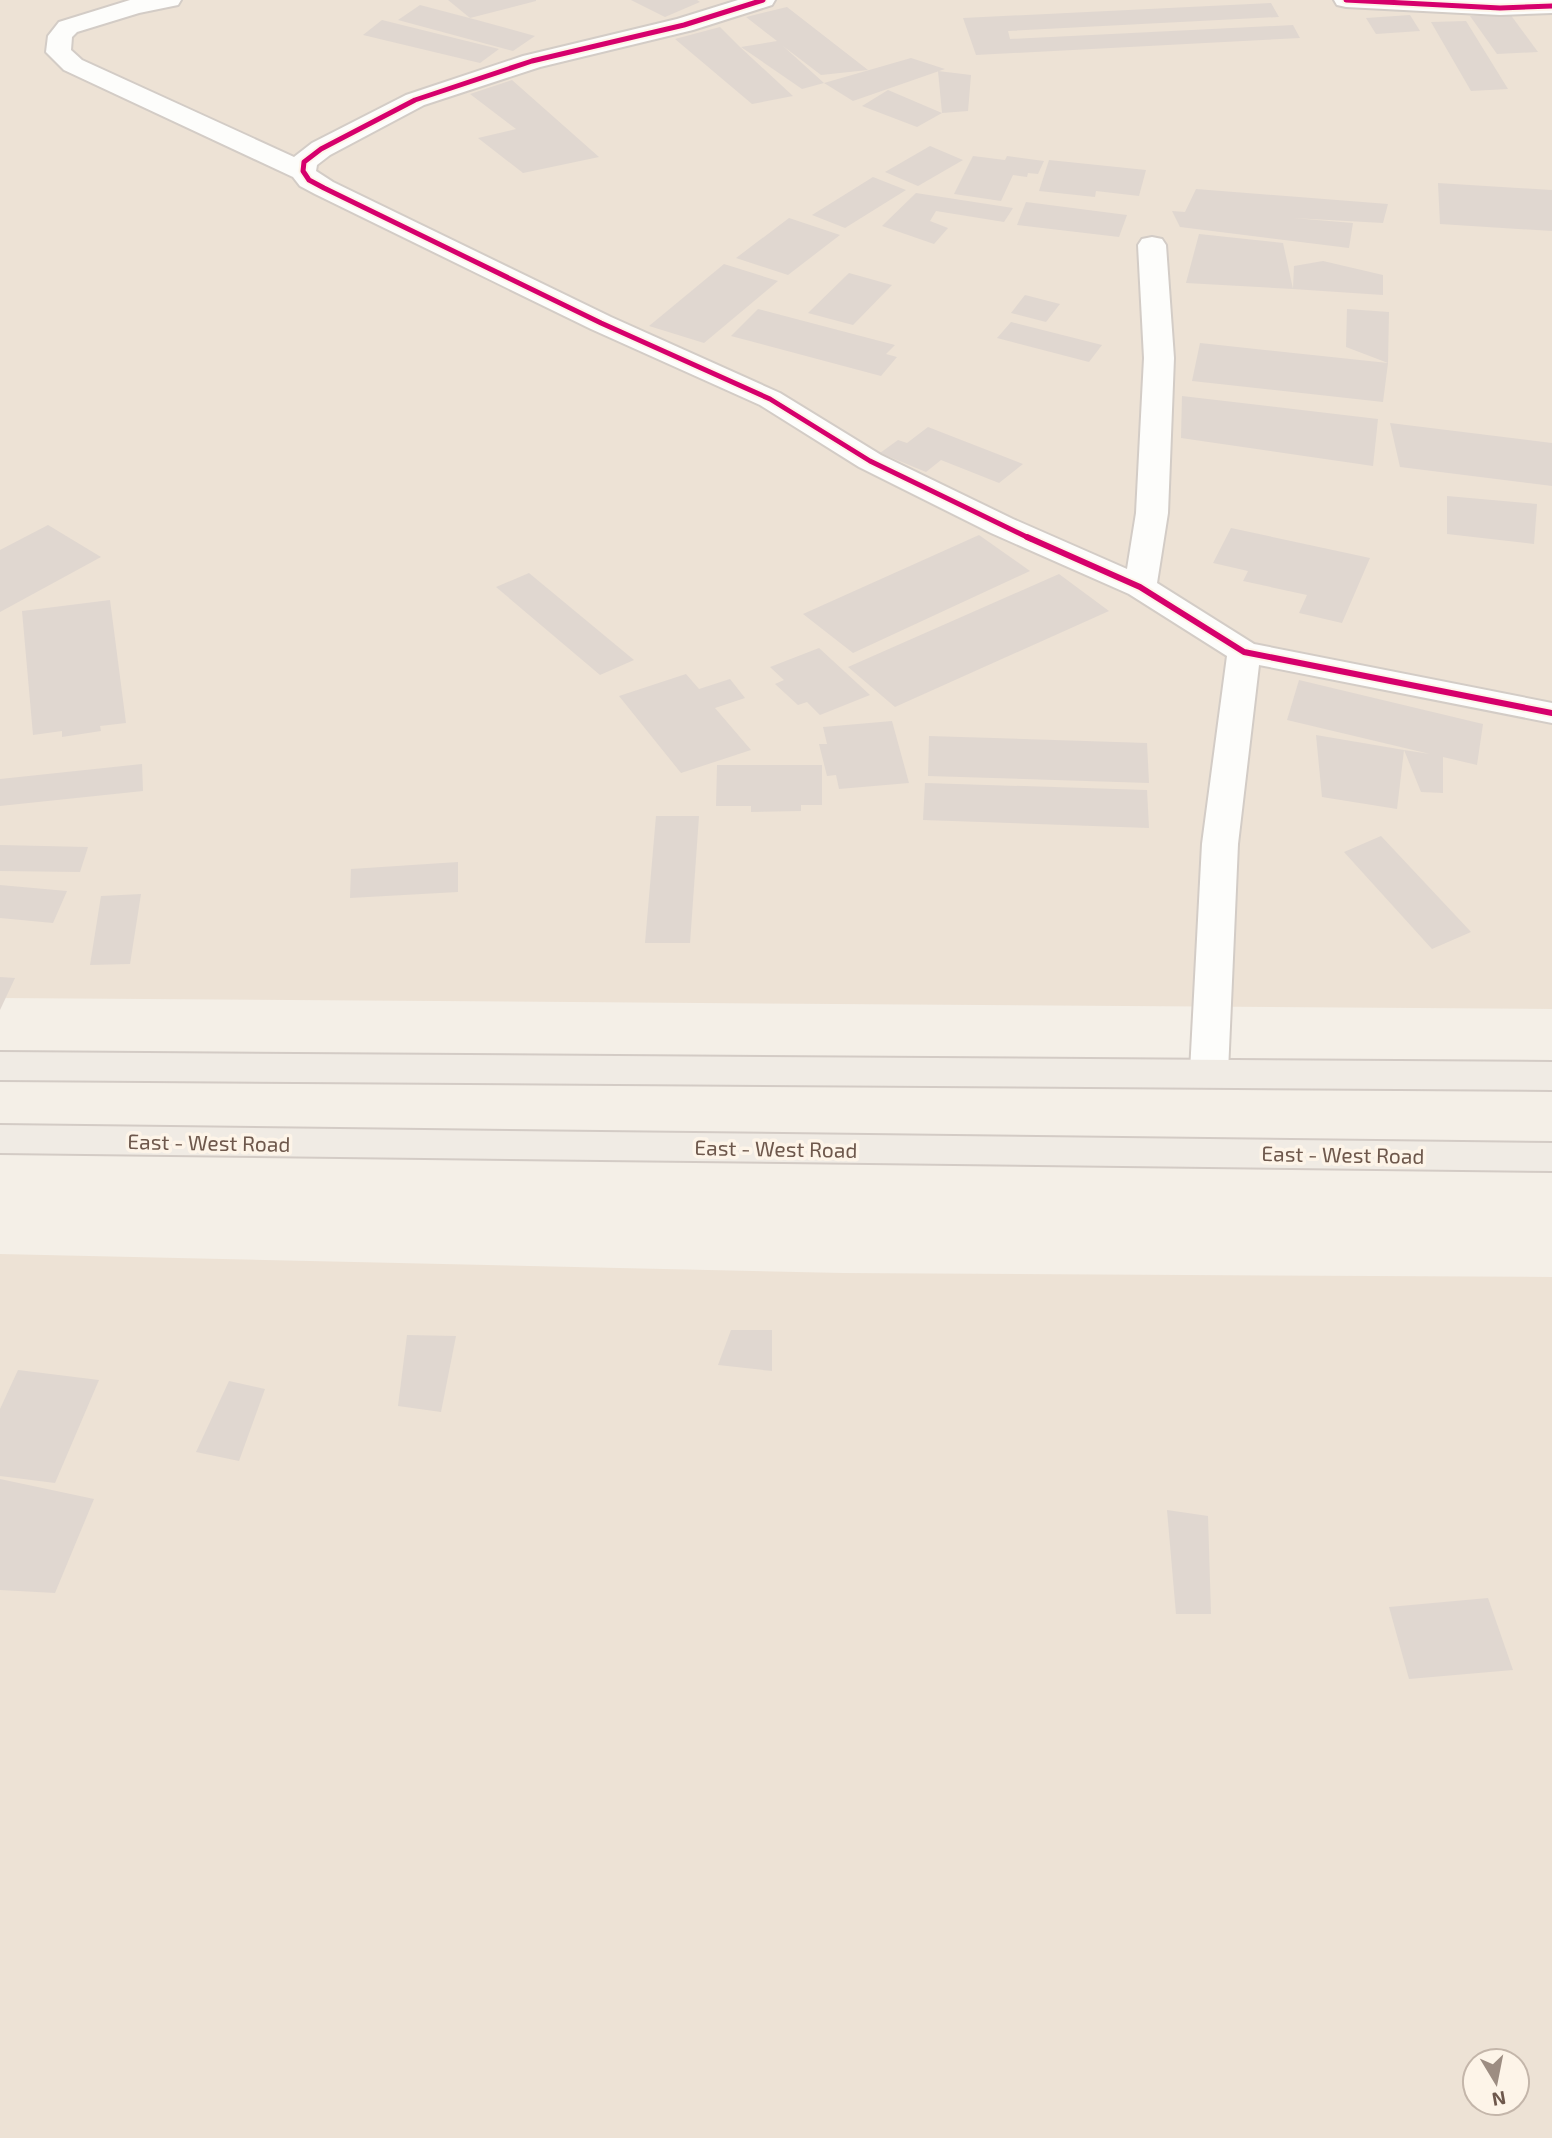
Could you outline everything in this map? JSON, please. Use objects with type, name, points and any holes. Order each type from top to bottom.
[{"type":"main road","points":[[0,1066],[1552,1076]]},
{"type":"main road","name":"East - West Road","points":[[0,1139],[1552,1157]]},
{"type":"street","points":[[169,0],[135,6],[68,27],[60,36],[58,52],[72,65],[303,171],[309,180],[324,188],[601,323],[770,399],[870,461],[1002,526],[1140,587],[1244,652],[1552,713]]},
{"type":"street","points":[[303,171],[304,162],[321,149],[415,100],[532,61],[684,25],[763,0]]},
{"type":"street","points":[[1346,0],[1500,8],[1552,6]]},
{"type":"street","points":[[1140,587],[1152,513],[1158,358],[1152,245]]},
{"type":"street","points":[[1209,1072],[1220,844],[1244,652]]},
{"type":"shaded area","points":[[0,0],[1552,0],[1552,1009],[0,998]]},
{"type":"shaded area","points":[[0,1254],[843,1273],[1552,1277],[1552,2138],[0,2138]]},
{"type":"building","points":[[448,0],[536,0],[536,1],[470,18]]},
{"type":"building","points":[[631,0],[697,0],[700,2],[665,17]]},
{"type":"building","points":[[1271,3],[1279,17],[1008,31],[1010,39],[1293,25],[1300,38],[976,55],[963,18]]},
{"type":"building","points":[[420,5],[535,36],[513,51],[398,20]]},
{"type":"building","points":[[787,7],[868,70],[821,75],[783,46],[824,83],[802,89],[741,47],[777,41],[746,17]]},
{"type":"building","points":[[1510,14],[1538,52],[1497,54],[1470,16]]},
{"type":"building","points":[[1410,15],[1420,31],[1376,34],[1366,18]]},
{"type":"building","points":[[382,20],[499,49],[480,63],[363,35]]},
{"type":"building","points":[[1466,21],[1508,89],[1471,91],[1431,22]]},
{"type":"building","points":[[720,27],[793,96],[752,104],[675,39]]},
{"type":"building","points":[[911,58],[945,69],[853,101],[824,83]]},
{"type":"building","points":[[938,71],[971,75],[968,111],[942,113]]},
{"type":"building","points":[[512,80],[599,157],[523,173],[478,138],[516,129],[470,94]]},
{"type":"building","points":[[888,90],[942,113],[917,127],[862,106]]},
{"type":"building","points":[[930,146],[963,160],[918,186],[885,172]]},
{"type":"building","points":[[973,156],[1005,160],[1007,156],[1044,161],[1038,174],[1028,173],[1027,177],[1013,175],[1001,201],[954,194]]},
{"type":"building","points":[[1049,160],[1146,170],[1139,196],[1096,191],[1095,197],[1039,191]]},
{"type":"building","points":[[873,177],[906,190],[845,228],[812,215]]},
{"type":"building","points":[[1438,183],[1552,190],[1552,231],[1440,224]]},
{"type":"building","points":[[1196,189],[1388,204],[1383,223],[1293,218],[1353,223],[1349,248],[1180,227],[1172,211],[1185,212]]},
{"type":"building","points":[[916,193],[1013,208],[1004,222],[936,211],[930,221],[948,228],[934,244],[882,226]]},
{"type":"building","points":[[1026,202],[1127,215],[1119,237],[1017,225]]},
{"type":"building","points":[[789,218],[840,235],[788,275],[736,258]]},
{"type":"building","points":[[1199,234],[1283,243],[1293,289],[1186,283]]},
{"type":"building","points":[[1323,261],[1383,275],[1383,295],[1293,289],[1294,266]]},
{"type":"building","points":[[724,264],[778,281],[704,343],[649,326]]},
{"type":"building","points":[[849,273],[892,285],[853,325],[808,313]]},
{"type":"building","points":[[1025,295],[1060,304],[1046,322],[1011,313]]},
{"type":"building","points":[[758,309],[895,345],[886,354],[897,357],[881,376],[731,336]]},
{"type":"building","points":[[1347,309],[1389,312],[1388,363],[1346,347]]},
{"type":"building","points":[[1011,322],[1102,345],[1089,362],[997,338]]},
{"type":"building","points":[[1200,343],[1388,363],[1383,402],[1192,381]]},
{"type":"building","points":[[1182,396],[1378,419],[1373,466],[1181,438]]},
{"type":"building","points":[[1390,423],[1552,443],[1552,486],[1400,467]]},
{"type":"building","points":[[928,427],[1023,464],[999,483],[941,460],[926,472],[880,453],[898,440],[907,443]]},
{"type":"building","points":[[1447,496],[1537,504],[1534,544],[1447,534]]},
{"type":"building","points":[[48,525],[101,557],[0,612],[0,550]]},
{"type":"building","points":[[1231,528],[1370,558],[1342,623],[1299,613],[1307,595],[1243,581],[1248,571],[1213,563]]},
{"type":"building","points":[[979,535],[1030,571],[853,653],[803,614]]},
{"type":"building","points":[[529,573],[634,660],[600,675],[496,587]]},
{"type":"building","points":[[1059,574],[1109,611],[895,707],[848,667]]},
{"type":"building","points":[[110,600],[126,723],[100,726],[101,731],[62,737],[62,731],[33,735],[22,611]]},
{"type":"building","points":[[819,648],[870,695],[820,715],[807,702],[798,705],[775,684],[784,680],[770,667]]},
{"type":"building","points":[[686,674],[699,689],[730,679],[745,698],[715,708],[751,750],[681,773],[619,696]]},
{"type":"building","points":[[1299,680],[1483,724],[1477,765],[1443,757],[1443,793],[1421,792],[1404,750],[1430,754],[1287,720]]},
{"type":"building","points":[[892,721],[909,783],[839,789],[836,775],[827,776],[819,744],[827,744],[823,727]]},
{"type":"building","points":[[1316,735],[1404,750],[1397,809],[1322,797]]},
{"type":"building","points":[[929,736],[1147,743],[1149,783],[928,776]]},
{"type":"building","points":[[142,764],[143,791],[0,806],[0,779]]},
{"type":"building","points":[[717,765],[822,765],[822,805],[801,805],[801,811],[751,812],[751,806],[716,806]]},
{"type":"building","points":[[925,783],[1147,790],[1149,828],[923,820]]},
{"type":"building","points":[[656,816],[699,816],[690,943],[645,943]]},
{"type":"building","points":[[1381,836],[1471,932],[1432,949],[1344,852]]},
{"type":"building","points":[[0,845],[88,847],[80,872],[0,871]]},
{"type":"building","points":[[458,862],[458,892],[350,898],[351,869]]},
{"type":"building","points":[[0,885],[67,891],[53,923],[0,918]]},
{"type":"building","points":[[141,894],[130,964],[90,965],[101,896]]},
{"type":"building","points":[[0,977],[15,978],[0,1010]]},
{"type":"building","points":[[731,1330],[772,1330],[772,1371],[718,1365]]},
{"type":"building","points":[[407,1335],[456,1336],[441,1412],[398,1406]]},
{"type":"building","points":[[18,1370],[99,1380],[55,1483],[0,1476],[0,1409]]},
{"type":"building","points":[[229,1381],[265,1389],[239,1461],[196,1452]]},
{"type":"building","points":[[0,1479],[94,1499],[55,1593],[0,1590]]},
{"type":"building","points":[[1167,1510],[1208,1516],[1211,1614],[1176,1614]]},
{"type":"building","points":[[1488,1598],[1513,1670],[1409,1679],[1389,1607]]},
{"type":"cycle path","points":[[763,0],[684,25],[532,61],[415,100],[321,149],[304,162],[303,171],[309,180],[324,188],[601,323],[770,399],[870,461],[1002,526],[1140,587],[1244,652],[1552,713]]},
{"type":"cycle path","points":[[1346,0],[1500,8],[1552,6]]}]
